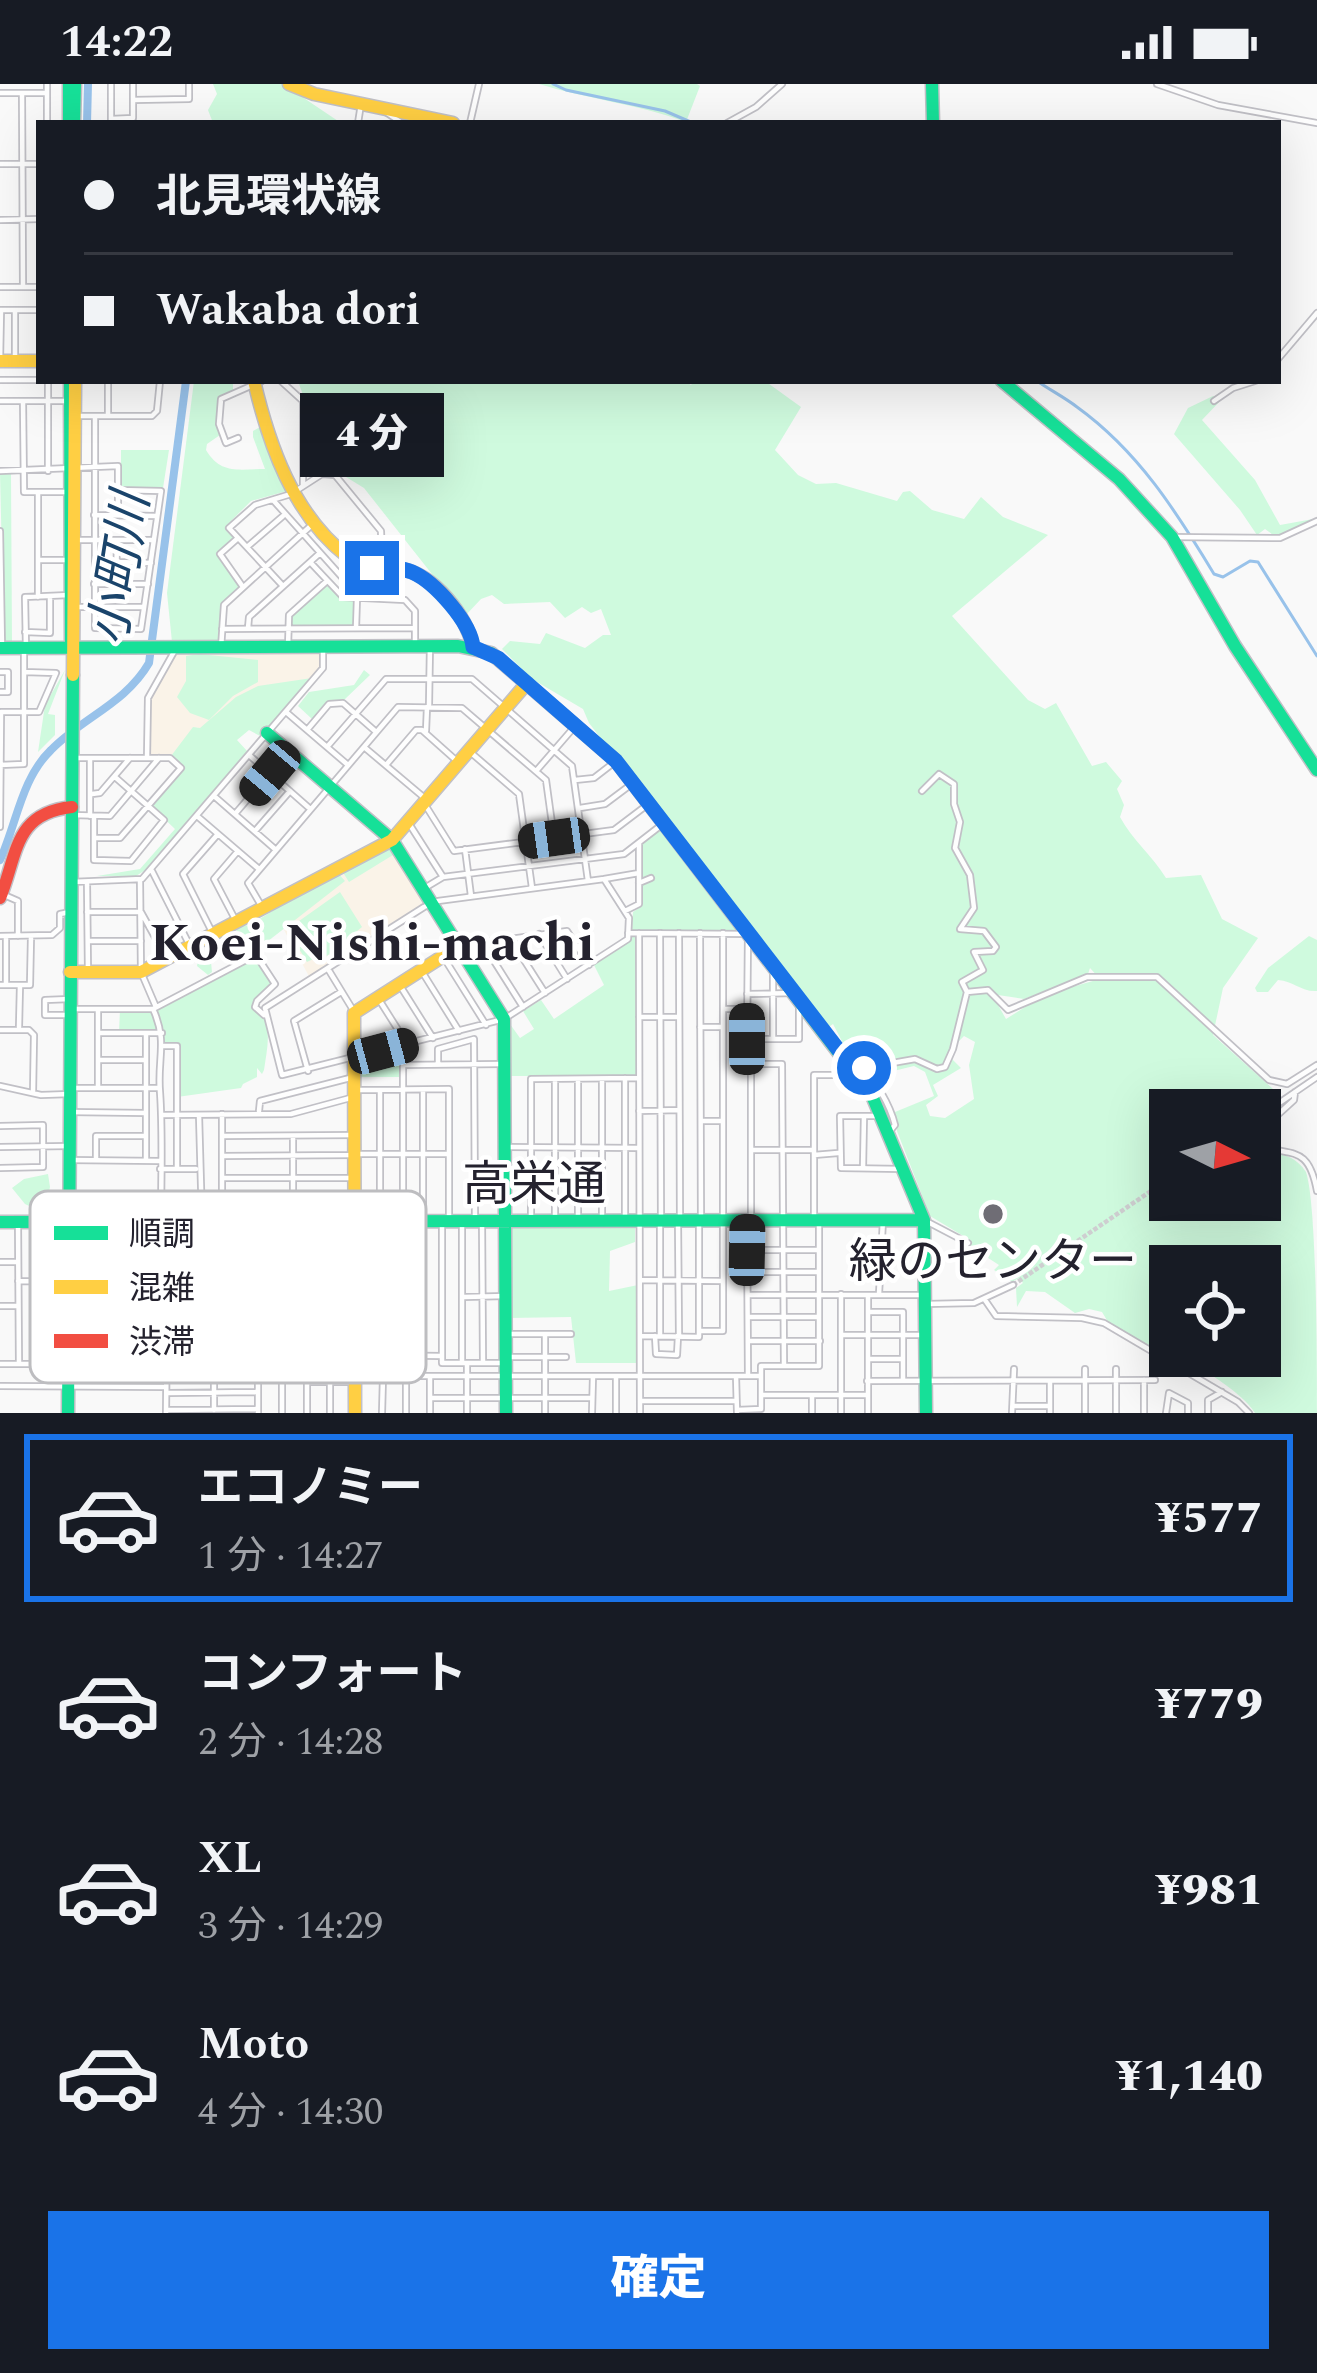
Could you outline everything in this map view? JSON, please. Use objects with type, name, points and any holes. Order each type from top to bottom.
[{"type":"street","points":[[46,84],[46,120]]},
{"type":"street","points":[[72,84],[72,120]]},
{"type":"street","points":[[111,84],[111,120]]},
{"type":"street","points":[[118,120],[133,118],[134,84]]},
{"type":"street","points":[[134,100],[189,99],[188,84]]},
{"type":"street","points":[[289,84],[439,120]]},
{"type":"street","points":[[471,120],[479,84]]},
{"type":"street","points":[[732,120],[782,84]]},
{"type":"street","points":[[932,84],[933,120]]},
{"type":"street","points":[[1157,84],[1218,105],[1317,123]]},
{"type":"street","points":[[0,93],[46,94]]},
{"type":"street","points":[[22,93],[23,287]]},
{"type":"street","points":[[358,120],[361,104]]},
{"type":"street","points":[[381,108],[398,120]]},
{"type":"street","points":[[0,164],[36,164]]},
{"type":"street","points":[[0,220],[36,219]]},
{"type":"street","points":[[0,287],[36,287]]},
{"type":"street","points":[[5,361],[0,310],[36,310]]},
{"type":"street","points":[[5,361],[15,310]]},
{"type":"street","points":[[1281,355],[1317,313]]},
{"type":"street","points":[[5,361],[36,361]]},
{"type":"street","points":[[0,380],[36,380]]},
{"type":"street","points":[[48,384],[48,471]]},
{"type":"street","points":[[69,1191],[75,698],[72,384]]},
{"type":"street","points":[[108,384],[108,416]]},
{"type":"street","points":[[0,401],[48,400],[94,416],[152,416],[157,411],[160,384]]},
{"type":"street","points":[[238,438],[226,443],[219,404],[227,393],[252,384]]},
{"type":"street","points":[[257,384],[264,424],[315,521],[349,558],[407,570],[424,579],[470,631],[473,647]]},
{"type":"street","points":[[284,384],[303,401],[297,490]]},
{"type":"street","points":[[1007,384],[1119,479],[1172,537],[1234,644],[1317,770]]},
{"type":"street","points":[[1214,401],[1246,384]]},
{"type":"street","points":[[23,401],[24,492],[73,492]]},
{"type":"street","points":[[94,416],[95,628],[141,629],[161,490],[118,490]]},
{"type":"street","points":[[0,471],[118,466],[118,515]]},
{"type":"street","points":[[283,586],[230,528],[255,505],[297,490],[322,474],[334,475],[381,531],[382,568]]},
{"type":"street","points":[[38,492],[38,597]]},
{"type":"street","points":[[273,500],[349,585],[382,586],[382,599]]},
{"type":"street","points":[[247,548],[285,514]]},
{"type":"street","points":[[94,515],[157,516]]},
{"type":"street","points":[[221,648],[224,605],[315,521]]},
{"type":"street","points":[[1172,537],[1280,538],[1317,521]]},
{"type":"street","points":[[0,531],[1,649],[422,645],[473,647],[490,653],[616,761],[860,1072],[893,1117],[895,1125],[890,1131]]},
{"type":"street","points":[[238,538],[220,554],[243,587]]},
{"type":"street","points":[[116,584],[117,539]]},
{"type":"street","points":[[73,540],[154,540]]},
{"type":"street","points":[[248,628],[249,617],[320,553]]},
{"type":"street","points":[[38,560],[73,560]]},
{"type":"street","points":[[116,562],[151,562]]},
{"type":"street","points":[[310,562],[343,597],[405,600],[415,611],[415,628],[430,679],[426,735]]},
{"type":"street","points":[[289,647],[289,615],[327,581]]},
{"type":"street","points":[[94,584],[148,584]]},
{"type":"street","points":[[0,765],[24,764],[26,597],[94,607],[144,607]]},
{"type":"street","points":[[26,632],[50,633],[50,597]]},
{"type":"street","points":[[356,628],[357,598]]},
{"type":"street","points":[[221,629],[415,628]]},
{"type":"street","points":[[71,882],[140,880],[323,668],[323,647]]},
{"type":"street","points":[[147,758],[148,698],[177,648]]},
{"type":"street","points":[[0,672],[8,672],[8,692],[0,692]]},
{"type":"street","points":[[0,827],[1,712],[39,712],[56,673],[24,672]]},
{"type":"street","points":[[327,747],[386,679],[472,679],[572,766],[588,881]]},
{"type":"street","points":[[70,973],[141,972],[392,840],[527,683]]},
{"type":"street","points":[[307,730],[329,704],[343,703],[377,732]]},
{"type":"street","points":[[262,908],[248,883],[398,707],[462,707],[546,780],[554,838]]},
{"type":"street","points":[[286,712],[348,765]]},
{"type":"street","points":[[536,771],[576,725]]},
{"type":"street","points":[[386,765],[416,730],[459,763]]},
{"type":"street","points":[[267,733],[392,840],[504,1019],[506,1406]]},
{"type":"street","points":[[364,746],[426,801],[454,850],[614,830],[648,804]]},
{"type":"street","points":[[470,751],[520,794],[532,888]]},
{"type":"street","points":[[250,755],[310,808]]},
{"type":"street","points":[[74,758],[170,758],[182,768],[120,838],[94,838]]},
{"type":"street","points":[[90,758],[94,860],[131,861],[164,820],[115,777]]},
{"type":"street","points":[[89,794],[100,794],[130,758]]},
{"type":"street","points":[[18,936],[18,902],[1,896],[5,873],[35,814],[52,807],[110,816],[159,758]]},
{"type":"street","points":[[574,780],[593,778],[616,761]]},
{"type":"street","points":[[235,814],[270,773]]},
{"type":"street","points":[[736,1376],[736,1412],[761,1409],[761,1366],[819,1366],[814,1075],[860,1072],[915,1059],[937,1069],[945,1067],[968,992],[963,981],[983,970],[974,952],[993,951],[995,944],[984,932],[960,929],[974,908],[970,875],[955,848],[960,822],[953,804],[954,784],[939,774],[922,791]]},
{"type":"street","points":[[578,808],[605,804],[633,783]]},
{"type":"street","points":[[255,831],[290,791]]},
{"type":"street","points":[[214,796],[276,850]]},
{"type":"street","points":[[197,816],[259,869]]},
{"type":"street","points":[[408,822],[443,877]]},
{"type":"street","points":[[423,889],[443,877],[624,854],[664,823]]},
{"type":"street","points":[[213,934],[183,874],[218,834]]},
{"type":"street","points":[[625,911],[639,904],[639,843]]},
{"type":"street","points":[[465,849],[471,896]]},
{"type":"street","points":[[237,922],[214,879],[238,851]]},
{"type":"street","points":[[151,869],[190,946]]},
{"type":"street","points":[[264,1015],[266,1008],[432,903],[639,874]]},
{"type":"street","points":[[639,883],[651,878]]},
{"type":"street","points":[[70,1008],[155,1008],[258,958],[275,984],[256,1007],[264,1015],[282,1075],[308,1071],[504,1019],[625,942],[629,918],[604,879]]},
{"type":"street","points":[[140,880],[141,972],[164,1046],[158,1191]]},
{"type":"street","points":[[87,882],[88,973]]},
{"type":"street","points":[[31,936],[30,985],[3,985],[3,936],[52,935],[60,928],[60,914],[70,912]]},
{"type":"street","points":[[87,912],[141,912]]},
{"type":"street","points":[[141,912],[167,958]]},
{"type":"street","points":[[354,1012],[459,946],[482,941],[567,931],[589,965]]},
{"type":"street","points":[[628,933],[748,934]]},
{"type":"street","points":[[639,933],[640,1413]]},
{"type":"street","points":[[660,933],[656,1354],[677,1355],[679,933]]},
{"type":"street","points":[[640,1336],[699,1336],[700,933]]},
{"type":"street","points":[[699,1331],[723,1331],[723,933]]},
{"type":"street","points":[[538,934],[567,979]]},
{"type":"street","points":[[748,934],[747,1039],[799,1039],[796,996]]},
{"type":"street","points":[[510,938],[545,993]]},
{"type":"street","points":[[88,941],[141,941]]},
{"type":"street","points":[[482,941],[523,1007]]},
{"type":"street","points":[[442,956],[485,1024]]},
{"type":"street","points":[[773,966],[773,1039]]},
{"type":"street","points":[[328,969],[354,1012],[355,1191]]},
{"type":"street","points":[[421,970],[460,1031]]},
{"type":"street","points":[[968,992],[988,990],[1012,1010],[1087,977],[1157,977],[1268,1079],[1287,1084],[1317,1065]]},
{"type":"street","points":[[399,984],[433,1038]]},
{"type":"street","points":[[19,1030],[20,985]]},
{"type":"street","points":[[308,1071],[294,1022],[341,992]]},
{"type":"street","points":[[747,994],[796,996]]},
{"type":"street","points":[[377,998],[407,1044]]},
{"type":"street","points":[[98,1009],[98,1088]]},
{"type":"street","points":[[723,1009],[747,1009]]},
{"type":"street","points":[[639,1017],[680,1017]]},
{"type":"street","points":[[700,1027],[723,1027]]},
{"type":"street","points":[[0,1030],[34,1034],[33,1093]]},
{"type":"street","points":[[98,1033],[162,1033]]},
{"type":"street","points":[[146,1033],[146,1160]]},
{"type":"street","points":[[438,1064],[438,1049],[474,1039],[462,1221],[467,1413]]},
{"type":"street","points":[[164,1046],[177,1046],[177,1169]]},
{"type":"street","points":[[98,1060],[146,1060]]},
{"type":"street","points":[[403,1191],[403,1065],[505,1064]]},
{"type":"street","points":[[748,1376],[751,1064],[782,1064],[784,1366]]},
{"type":"street","points":[[860,1072],[890,1131],[924,1220],[926,1413]]},
{"type":"street","points":[[1281,1102],[1317,1077]]},
{"type":"street","points":[[602,1078],[602,1221]]},
{"type":"street","points":[[625,1078],[625,1221]]},
{"type":"street","points":[[531,1221],[531,1079],[639,1078]]},
{"type":"street","points":[[555,1079],[555,1221]]},
{"type":"street","points":[[578,1079],[578,1221]]},
{"type":"street","points":[[0,1086],[33,1093],[159,1088]]},
{"type":"street","points":[[164,1114],[291,1114],[354,1088]]},
{"type":"street","points":[[259,1114],[260,1101],[354,1088],[449,1090],[449,1154],[483,1297],[483,1363]]},
{"type":"street","points":[[380,1090],[380,1191]]},
{"type":"street","points":[[423,1090],[423,1191]]},
{"type":"street","points":[[1281,1111],[1294,1100],[1295,1092]]},
{"type":"street","points":[[639,1111],[679,1110]]},
{"type":"street","points":[[69,1112],[146,1113]]},
{"type":"street","points":[[199,1114],[198,1169],[204,1191]]},
{"type":"street","points":[[222,1114],[222,1191]]},
{"type":"street","points":[[883,1116],[840,1116],[841,1168],[905,1169]]},
{"type":"street","points":[[863,1168],[864,1116]]},
{"type":"street","points":[[700,1121],[723,1121]]},
{"type":"street","points":[[0,1126],[43,1125],[43,1167],[0,1168]]},
{"type":"street","points":[[293,1135],[293,1191]]},
{"type":"street","points":[[96,1160],[96,1136],[146,1136]]},
{"type":"street","points":[[222,1136],[355,1136]]},
{"type":"street","points":[[0,1147],[43,1146],[96,1160],[159,1161]]},
{"type":"street","points":[[506,1147],[639,1148]]},
{"type":"street","points":[[1281,1148],[1298,1155],[1313,1175],[1317,1191]]},
{"type":"street","points":[[752,1150],[840,1153]]},
{"type":"street","points":[[222,1156],[449,1154]]},
{"type":"street","points":[[160,1169],[198,1169]]},
{"type":"street","points":[[222,1178],[354,1178]]},
{"type":"street","points":[[879,1294],[883,1220]]},
{"type":"street","points":[[924,1220],[968,1244]]},
{"type":"street","name":"高栄通","points":[[426,1221],[924,1220]]},
{"type":"street","points":[[462,1221],[442,1297],[442,1363],[483,1363],[545,1376],[761,1376]]},
{"type":"street","name":"高栄通","points":[[0,1222],[30,1222]]},
{"type":"street","points":[[18,1222],[19,1364]]},
{"type":"street","points":[[747,1250],[819,1250]]},
{"type":"street","points":[[0,1262],[18,1262]]},
{"type":"street","points":[[747,1272],[819,1272]]},
{"type":"street","points":[[640,1280],[723,1281]]},
{"type":"street","points":[[18,1281],[30,1282]]},
{"type":"street","points":[[748,1295],[879,1294],[986,1300],[1013,1286]]},
{"type":"street","points":[[841,1294],[841,1413]]},
{"type":"street","points":[[868,1294],[868,1413]]},
{"type":"street","points":[[426,1296],[442,1297]]},
{"type":"street","points":[[462,1297],[506,1296]]},
{"type":"street","points":[[986,1300],[996,1316],[1082,1318],[1105,1324],[1250,1413]]},
{"type":"street","points":[[0,1306],[18,1306]]},
{"type":"street","points":[[868,1312],[903,1312],[903,1382]]},
{"type":"street","points":[[748,1317],[819,1317]]},
{"type":"street","points":[[506,1334],[571,1334]]},
{"type":"street","points":[[545,1335],[545,1413]]},
{"type":"street","points":[[841,1335],[926,1335]]},
{"type":"street","points":[[748,1341],[820,1341]]},
{"type":"street","points":[[426,1355],[442,1356]]},
{"type":"street","points":[[426,1377],[467,1376],[545,1357],[566,1357]]},
{"type":"street","points":[[868,1359],[903,1359]]},
{"type":"street","points":[[0,1364],[30,1364]]},
{"type":"street","points":[[1014,1369],[1013,1409],[1050,1409],[1050,1382]]},
{"type":"street","points":[[1116,1369],[1116,1413]]},
{"type":"street","points":[[1085,1370],[1085,1413]]},
{"type":"street","points":[[592,1376],[592,1413]]},
{"type":"street","points":[[616,1376],[616,1413]]},
{"type":"street","points":[[430,1377],[430,1413]]},
{"type":"street","points":[[1144,1380],[1144,1413]]},
{"type":"street","points":[[868,1381],[1155,1380]]},
{"type":"street","points":[[166,1383],[166,1412],[258,1411],[258,1383]]},
{"type":"street","points":[[214,1383],[214,1410]]},
{"type":"street","points":[[382,1413],[383,1383]]},
{"type":"street","points":[[0,1386],[69,1384],[258,1392]]},
{"type":"street","points":[[69,1384],[69,1413]]},
{"type":"street","points":[[1208,1413],[1208,1400],[1222,1392]]},
{"type":"street","points":[[1166,1413],[1169,1393],[1188,1403],[1188,1413]]},
{"type":"street","points":[[761,1395],[867,1395]]},
{"type":"street","points":[[812,1395],[812,1413]]},
{"type":"street","points":[[430,1398],[467,1398],[506,1406],[544,1398],[592,1398]]},
{"type":"street","points":[[640,1401],[736,1401]]},
{"type":"shaded area","points":[[320,651],[320,667],[312,678],[287,683],[202,732],[197,727],[171,756],[150,755],[150,699],[177,652]]},
{"type":"shaded area","points":[[392,840],[432,903],[311,980],[270,904]]},
{"type":"green space","points":[[213,84],[283,84],[337,120],[212,120],[208,110],[217,94]]},
{"type":"green space","points":[[539,84],[700,86],[687,120]]},
{"type":"green space","points":[[194,384],[233,384],[233,390],[221,395],[216,413],[220,435],[206,450],[218,464],[231,469],[265,469],[253,437],[260,427],[287,491],[251,501],[227,525],[235,537],[219,552],[240,587],[221,606],[220,645],[172,642],[167,593]]},
{"type":"green space","points":[[299,384],[769,384],[801,407],[775,450],[798,475],[816,484],[836,483],[897,501],[910,491],[932,510],[964,519],[981,497],[1003,517],[1048,535],[952,616],[1028,700],[1045,709],[1056,703],[1092,766],[1106,762],[1122,781],[1117,789],[1124,805],[1120,817],[1166,878],[1201,875],[1222,919],[1258,938],[1223,988],[1213,1035],[1273,1089],[1149,1089],[1149,1221],[1281,1221],[1281,1155],[1306,1172],[1314,1250],[1317,1413],[1255,1413],[1215,1377],[1281,1377],[1281,1245],[1149,1245],[1149,1345],[1108,1322],[1102,1312],[1075,1313],[1045,1292],[1026,1291],[1017,1307],[1016,1288],[1023,1283],[1019,1278],[1012,1282],[994,1270],[999,1265],[968,1245],[970,1240],[930,1216],[897,1131],[895,1112],[934,1096],[925,1072],[914,1066],[877,1075],[882,1064],[870,1064],[856,1048],[845,1047],[833,1024],[826,1029],[589,723],[583,709],[532,679],[502,649],[510,641],[540,644],[546,633],[585,648],[611,635],[601,609],[591,613],[582,607],[565,618],[550,602],[504,604],[492,595],[465,616],[364,488],[328,466]],"holes":[[[1090,968],[1100,979],[1044,995],[1006,1019],[998,1005],[998,995],[1024,999],[1088,974]],[[964,1036],[975,1042],[969,1065],[974,1099],[945,1118],[930,1116],[926,1105],[938,1096],[933,1085],[961,1068],[952,1059],[952,1048]]]},
{"type":"green space","points":[[1213,396],[1222,399],[1202,420],[1255,480],[1280,525],[1313,519],[1281,536],[1265,529],[1257,535],[1174,434],[1188,408]]},
{"type":"green space","points":[[121,450],[169,450],[163,488],[121,488]]},
{"type":"green space","points":[[0,473],[11,473],[12,644],[4,644]]},
{"type":"green space","points":[[327,584],[342,599],[354,600],[353,625],[291,625],[291,616]]},
{"type":"green space","points":[[186,656],[258,660],[258,682],[233,696],[209,720],[190,713],[177,697],[186,681]]},
{"type":"green space","points":[[65,670],[48,714],[55,715],[55,735],[38,752],[45,705]]},
{"type":"green space","points":[[364,670],[370,675],[344,700],[329,700],[312,719],[298,706],[309,692],[354,685]]},
{"type":"green space","points":[[312,678],[260,736],[249,730],[237,740],[248,752],[147,869],[136,876],[97,876],[140,869],[175,829],[150,805],[183,767],[171,756],[193,727],[200,728],[236,697],[258,686]]},
{"type":"green space","points":[[663,828],[739,930],[632,930],[633,912],[642,906],[641,844]]},
{"type":"green space","points":[[391,844],[393,855],[349,882],[342,871],[345,867]]},
{"type":"green space","points":[[336,871],[345,881],[263,945],[240,946],[211,962],[208,975],[197,966],[198,960],[224,947],[240,926],[250,925]]},
{"type":"green space","points":[[340,892],[362,927],[322,960],[317,957],[307,962],[290,934],[292,926]]},
{"type":"green space","points":[[633,936],[637,1076],[509,1076],[510,1024],[520,1038],[534,1029],[523,1011],[541,1000],[554,1019],[604,985],[594,965]]},
{"type":"green space","points":[[1309,936],[1317,940],[1317,991],[1278,980],[1268,992],[1257,992],[1268,968]]},
{"type":"green space","points":[[258,958],[275,984],[256,1007],[267,1029],[262,1074],[257,1068],[257,1077],[241,1088],[177,1097],[177,1047],[164,1046],[161,1033],[119,1033],[120,1009],[153,1009]]},
{"type":"green space","points":[[399,1052],[401,1077],[358,1077],[360,1060]]},
{"type":"green space","points":[[48,1174],[49,1191],[30,1191],[30,1206],[12,1188],[24,1179]]},
{"type":"green space","points":[[509,1227],[635,1227],[635,1242],[610,1251],[609,1291],[638,1285],[638,1363],[576,1363],[571,1317],[509,1318]]},
{"type":"waterway","name":"小町川","points":[[87,120],[88,84]]},
{"type":"waterway","points":[[553,84],[686,120]]},
{"type":"waterway","name":"小町川","points":[[0,860],[26,788],[41,762],[63,738],[116,700],[149,663],[186,384]]},
{"type":"waterway","points":[[1042,384],[1119,443],[1170,505],[1214,574],[1223,577],[1250,561],[1258,562],[1317,656]]},
{"type":"tunnel","points":[[1013,1285],[1149,1192]]},
{"type":"traffic: fast","points":[[69,84],[69,120]]},
{"type":"traffic: fast","points":[[74,120],[75,84]]},
{"type":"traffic: fast","points":[[932,84],[933,120]]},
{"type":"traffic: fast","points":[[70,384],[71,649]]},
{"type":"traffic: fast","points":[[1006,384],[1119,479],[1172,537],[1235,646],[1317,770]]},
{"type":"traffic: fast","points":[[0,648],[458,646],[491,653],[616,761],[873,1098],[924,1220],[926,1413]]},
{"type":"traffic: fast","points":[[70,1191],[73,675]]},
{"type":"traffic: fast","points":[[267,733],[392,840],[504,1019],[506,1413]]},
{"type":"traffic: fast","points":[[426,1221],[924,1220]]},
{"type":"traffic: fast","points":[[0,1222],[30,1222]]},
{"type":"traffic: fast","points":[[68,1383],[68,1413]]},
{"type":"traffic: slow","points":[[289,84],[314,94],[439,120]]},
{"type":"traffic: slow","points":[[0,361],[36,361]]},
{"type":"traffic: slow","points":[[73,675],[75,384]]},
{"type":"traffic: slow","points":[[255,384],[276,454],[312,521],[354,561],[426,579],[456,610],[473,647]]},
{"type":"traffic: slow","points":[[70,972],[141,972],[392,840],[527,683]]},
{"type":"traffic: slow","points":[[354,1191],[354,1013],[459,946]]},
{"type":"traffic: slow","points":[[355,1383],[355,1413]]},
{"type":"traffic: jam","points":[[0,898],[28,827],[39,817],[72,807]]},
{"type":"place","name":"緑のセンター","points":[[993,1214]]},
{"type":"district","name":"Koei-Nishi-machi","points":[[372,944]]},
{"type":"route","points":[[372,568],[407,570],[424,579],[470,631],[473,647],[498,658],[616,761],[844,1057],[853,1054],[864,1068]]}]
